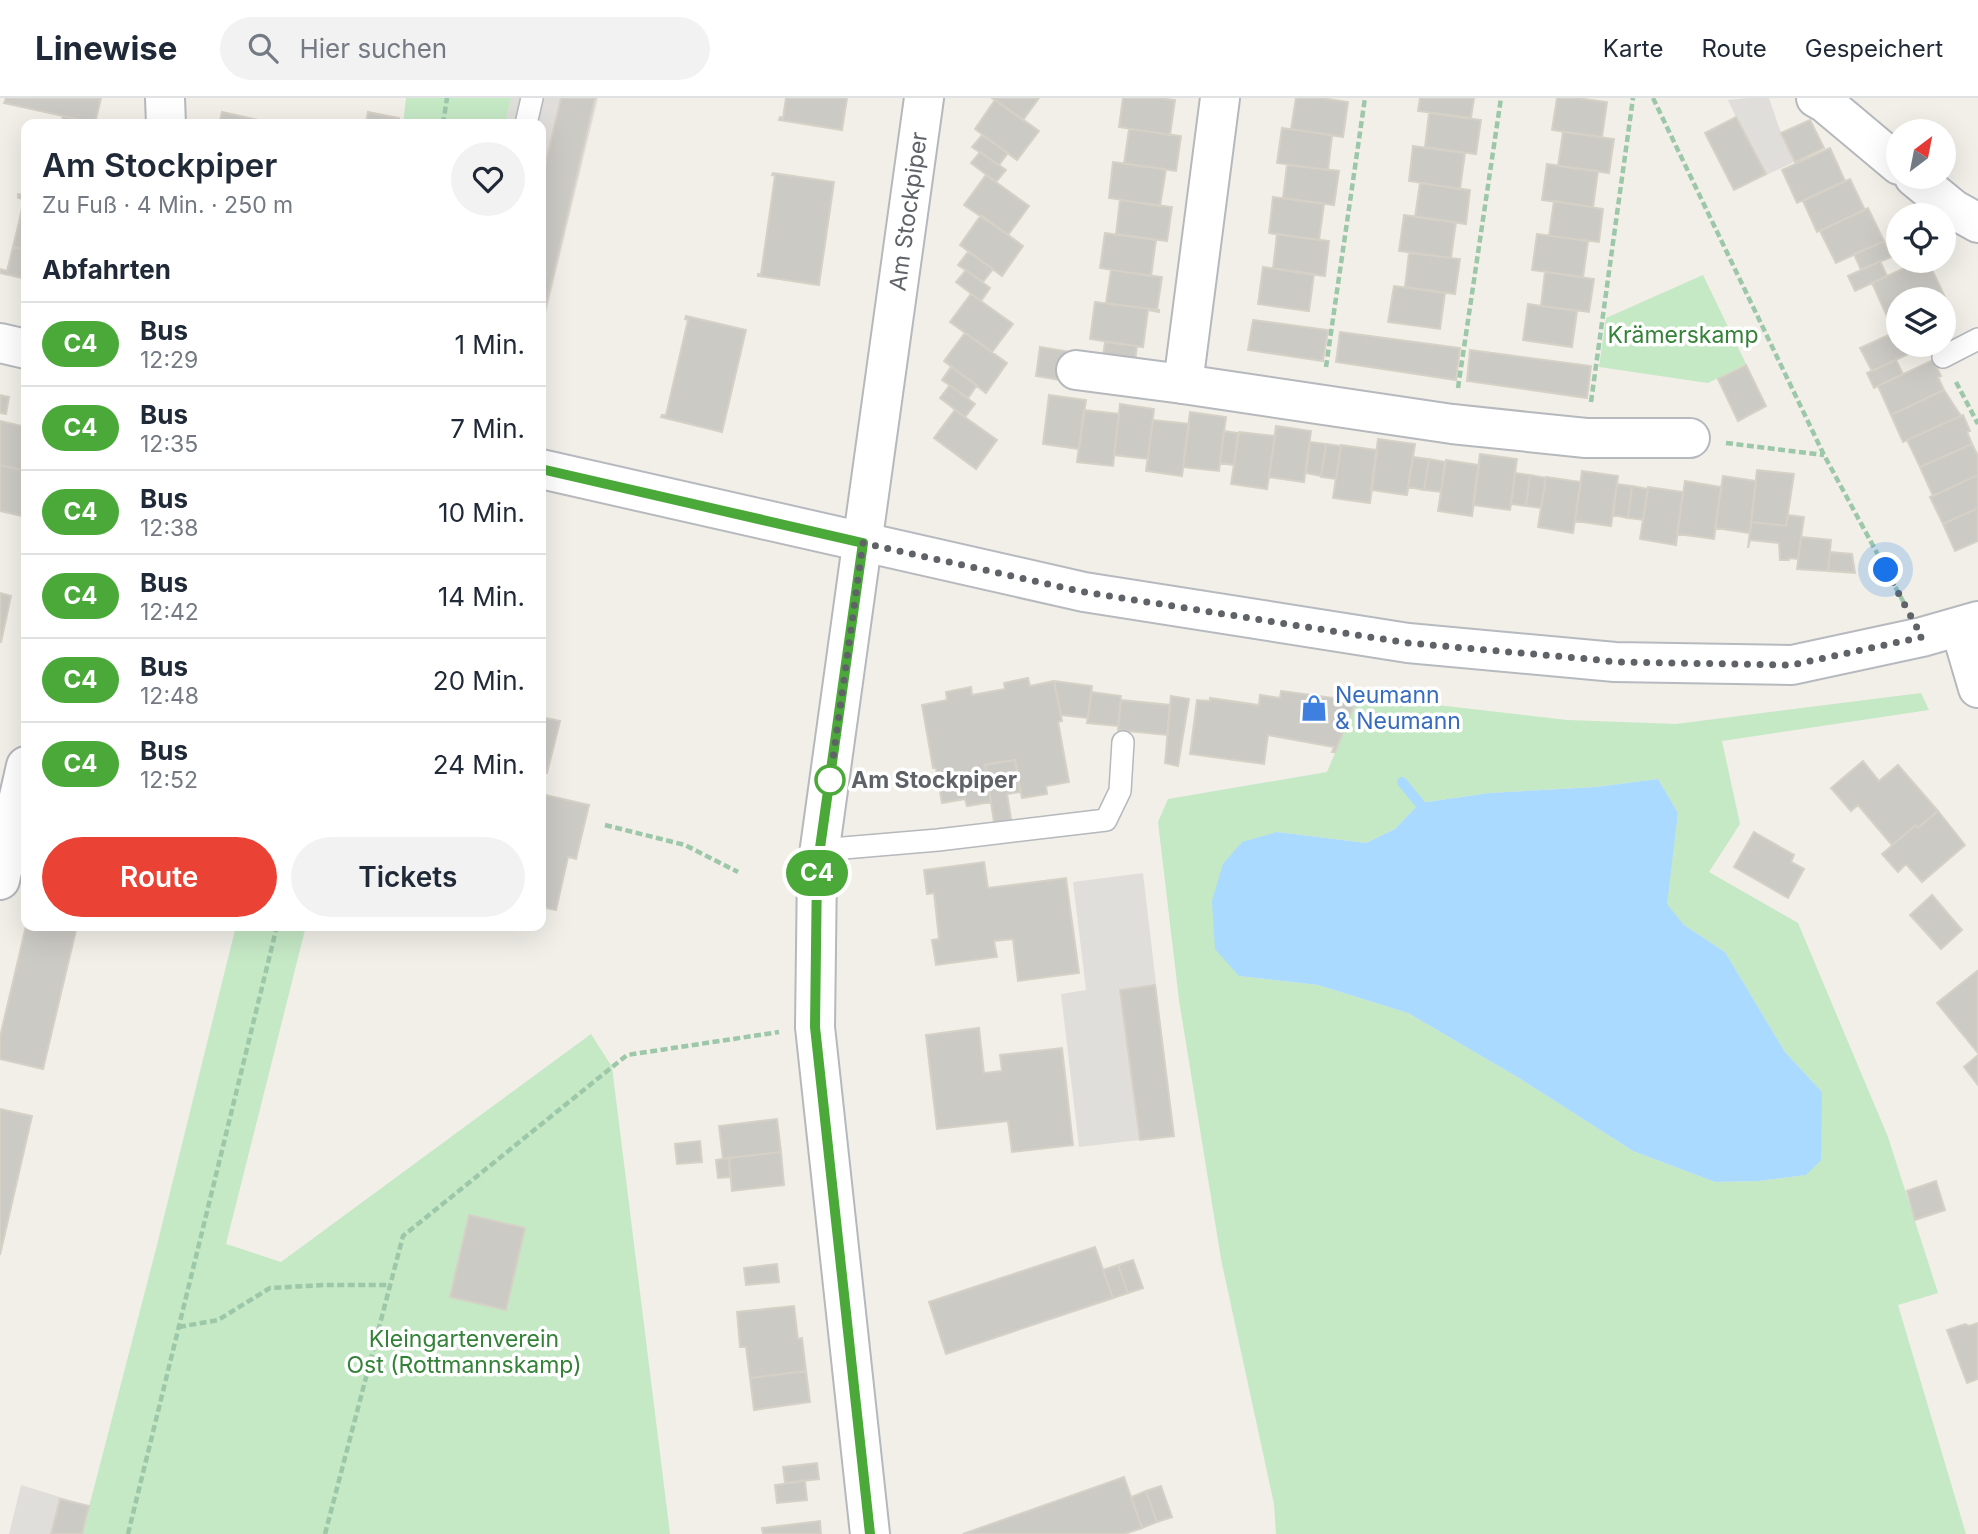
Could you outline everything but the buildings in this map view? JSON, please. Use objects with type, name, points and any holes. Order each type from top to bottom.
[{"type":"street","points":[[165,98],[166,119]]},
{"type":"street","name":"Am Stockpiper","points":[[870,1534],[815,1027],[817,869],[924,98]]},
{"type":"street","points":[[1183,384],[1220,98]]},
{"type":"street","points":[[1816,98],[1886,154]]},
{"type":"street","points":[[1929,189],[1953,209],[1978,223]]},
{"type":"street","points":[[0,343],[21,348]]},
{"type":"street","points":[[1076,370],[1452,424],[1586,438],[1690,438]]},
{"type":"street","points":[[546,470],[1084,592],[1408,643],[1601,660],[1792,665],[1969,624],[1978,688]]},
{"type":"street","points":[[0,880],[21,787]]},
{"type":"lane","points":[[527,119],[532,98]]},
{"type":"lane","points":[[1956,350],[1978,339]]},
{"type":"lane","points":[[820,850],[938,840],[1106,820],[1120,791],[1123,742]]},
{"type":"path","points":[[444,119],[447,98]]},
{"type":"path","points":[[1320,405],[1365,98]]},
{"type":"path","points":[[1452,424],[1501,98]]},
{"type":"path","points":[[1586,438],[1633,98]]},
{"type":"path","points":[[1653,98],[1824,455],[1922,637]]},
{"type":"path","points":[[1943,357],[1978,424]]},
{"type":"path","points":[[1690,438],[1824,455]]},
{"type":"path","points":[[605,825],[685,845],[738,872]]},
{"type":"path","points":[[128,1534],[276,931]]},
{"type":"path","points":[[326,1534],[403,1236],[627,1055],[815,1027]]},
{"type":"path","points":[[178,1327],[218,1320],[270,1288],[389,1286]]},
{"type":"shaded area","points":[[511,98],[598,98],[546,313],[546,119],[506,119]]},
{"type":"shaded area","points":[[1769,98],[1781,133],[1810,120],[1824,148],[1734,190],[1705,133],[1736,117],[1728,100]]},
{"type":"shaded area","points":[[1143,873],[1174,1136],[1079,1147],[1061,994],[1086,990],[1073,882]]},
{"type":"shaded area","points":[[21,1485],[89,1506],[82,1534],[9,1534]]},
{"type":"green space","points":[[406,98],[511,98],[506,119],[404,119]]},
{"type":"green space","name":"Krämerskamp","points":[[1703,275],[1746,364],[1708,383],[1599,367],[1606,318]]},
{"type":"green space","points":[[1921,693],[1929,710],[1722,741],[1740,824],[1709,872],[1798,923],[1888,1137],[1938,1293],[1898,1305],[1966,1534],[1276,1534],[1274,1504],[1221,1259],[1179,1000],[1158,822],[1168,799],[1327,772],[1359,696],[1567,720],[1676,724]],"holes":[[[1658,779],[1678,813],[1666,904],[1684,925],[1725,952],[1785,1052],[1822,1092],[1805,1175],[1759,1181],[1715,1182],[1633,1151],[1519,1078],[1408,1013],[1318,985],[1239,976],[1277,832],[1366,843],[1395,829],[1420,803],[1489,793],[1596,787]]]},
{"type":"green space","name":"Kleingartenverein Ost (Rottmannskamp)","points":[[235,931],[305,931],[226,1244],[281,1262],[591,1034],[612,1067],[670,1534],[82,1534]]},
{"type":"water","points":[[1658,779],[1678,813],[1667,904],[1684,925],[1725,952],[1785,1052],[1822,1092],[1821,1160],[1806,1175],[1759,1181],[1715,1182],[1633,1151],[1519,1078],[1408,1013],[1318,985],[1239,976],[1215,949],[1212,901],[1223,864],[1242,842],[1277,832],[1366,843],[1395,829],[1420,803],[1489,793],[1596,787]]},
{"type":"waterway","points":[[1402,782],[1429,815]]},
{"type":"bus line","name":"C4","points":[[546,470],[863,543],[817,869],[815,1027],[870,1534]]},
{"type":"place","name":"Neumann & Neumann","points":[[1314,708]]},
{"type":"place","name":"Am Stockpiper","points":[[830,780]]},
{"type":"route","points":[[830,780],[863,543],[1084,592],[1408,643],[1615,662],[1792,665],[1922,637],[1886,570]]}]
